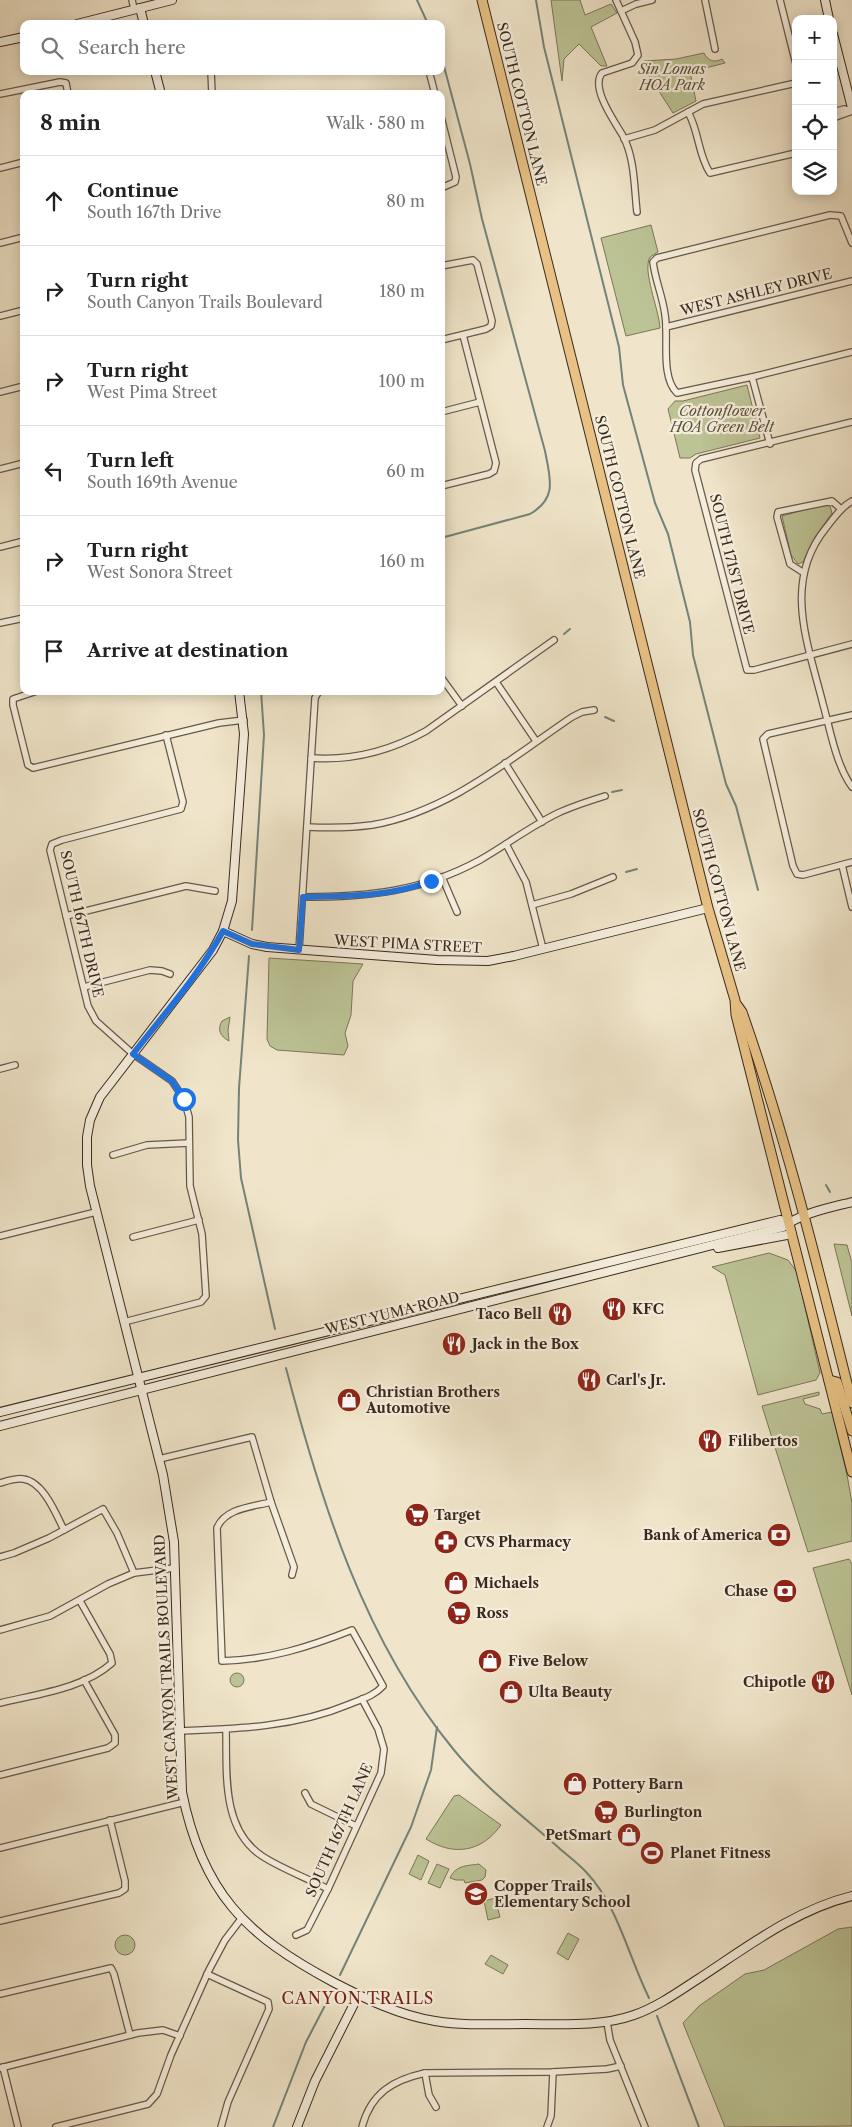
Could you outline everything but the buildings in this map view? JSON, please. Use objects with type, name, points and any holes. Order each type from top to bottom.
[{"type":"main road","name":"SOUTH COTTON LANE","points":[[482,0],[708,908],[735,1000],[736,1015],[852,1472]]},
{"type":"main road","name":"SOUTH COTTON LANE","points":[[735,1000],[742,1012],[772,1103],[804,1216],[852,1403]]},
{"type":"main road","points":[[748,1057],[755,1071],[764,1100],[772,1103]]},
{"type":"main road","points":[[829,1380],[837,1382],[852,1431]]},
{"type":"street","points":[[132,0],[142,20]]},
{"type":"street","points":[[93,20],[172,0]]},
{"type":"street","points":[[616,0],[635,42],[637,57],[632,63],[604,72],[599,76],[598,83],[602,98],[624,139],[631,158],[637,212]]},
{"type":"street","points":[[621,11],[639,3],[652,0]]},
{"type":"street","points":[[705,0],[715,49]]},
{"type":"street","points":[[780,0],[795,60]]},
{"type":"street","points":[[825,0],[829,15]]},
{"type":"street","points":[[0,42],[20,38]]},
{"type":"street","points":[[837,50],[852,110]]},
{"type":"street","points":[[158,75],[160,90]]},
{"type":"street","points":[[211,75],[212,90]]},
{"type":"street","points":[[430,75],[434,90]]},
{"type":"street","points":[[0,94],[60,82],[66,83],[67,90]]},
{"type":"street","points":[[624,139],[655,130],[702,104],[792,84]]},
{"type":"street","points":[[837,111],[852,110]]},
{"type":"street","points":[[837,116],[852,110]]},
{"type":"street","points":[[688,112],[695,126],[705,165],[710,173],[792,154]]},
{"type":"street","points":[[445,133],[456,177],[455,182],[445,186]]},
{"type":"street","points":[[0,168],[20,163]]},
{"type":"street","points":[[852,243],[842,216],[830,216],[657,258],[654,262],[666,327],[668,367],[672,388],[678,393],[852,352]]},
{"type":"street","points":[[0,243],[20,238]]},
{"type":"street","points":[[445,265],[473,260],[477,264],[492,321],[491,326],[445,339]]},
{"type":"street","name":"WEST ASHLEY DRIVE","points":[[666,327],[852,282]]},
{"type":"street","points":[[0,316],[20,311]]},
{"type":"street","points":[[445,485],[494,471],[496,463],[463,335]]},
{"type":"street","points":[[752,377],[770,444],[852,422]]},
{"type":"street","points":[[0,392],[20,387]]},
{"type":"street","points":[[445,411],[480,402]]},
{"type":"street","name":"SOUTH 171ST DRIVE","points":[[770,444],[701,459],[696,463],[695,470],[747,670],[754,670],[811,655]]},
{"type":"street","points":[[0,469],[20,464]]},
{"type":"street","points":[[804,573],[790,564],[777,518],[778,512],[832,501],[841,510]]},
{"type":"street","points":[[852,501],[841,510],[809,552],[800,593],[802,618],[835,749],[852,787]]},
{"type":"street","points":[[0,547],[20,542]]},
{"type":"street","points":[[0,623],[20,619]]},
{"type":"street","points":[[312,758],[345,758],[389,748],[426,731],[554,640]]},
{"type":"street","points":[[811,655],[852,644]]},
{"type":"street","points":[[496,682],[536,741]]},
{"type":"street","points":[[445,683],[462,706]]},
{"type":"street","points":[[25,695],[13,699],[13,705],[28,765],[34,768],[166,735],[219,723],[244,720]]},
{"type":"street","name":"WEST CANYON TRAILS BOULEVARD","points":[[240,695],[244,720],[235,875],[232,901],[223,931],[213,950],[191,981],[100,1097],[90,1120],[87,1137],[87,1165],[96,1212],[142,1390],[171,1517],[179,1731],[184,1802],[194,1838],[207,1869],[241,1919],[284,1954],[358,1996],[397,2012],[434,2021],[454,2023],[607,2022],[632,2016],[652,2007],[797,1916],[833,1900],[852,1896]]},
{"type":"street","points":[[299,950],[316,695]]},
{"type":"street","points":[[307,827],[353,827],[388,821],[416,813],[463,790],[582,712],[594,710]]},
{"type":"street","points":[[852,714],[768,734],[763,739],[793,866],[797,874],[803,875],[852,862]]},
{"type":"street","name":"SOUTH 167TH DRIVE","points":[[124,1322],[201,1302],[206,1296],[202,1234],[190,1186],[189,1117],[184,1099],[172,1081],[133,1054],[96,1020],[88,1006],[50,850],[52,844],[181,809],[183,802],[166,735]]},
{"type":"street","points":[[505,763],[542,822]]},
{"type":"street","points":[[303,897],[365,896],[402,890],[442,877],[479,861],[564,810],[605,796]]},
{"type":"street","points":[[506,844],[523,875],[543,949]]},
{"type":"street","points":[[842,865],[852,907]]},
{"type":"street","points":[[442,877],[457,912]]},
{"type":"street","points":[[532,905],[571,894],[613,877]]},
{"type":"street","points":[[66,916],[186,886],[215,892]]},
{"type":"street","name":"WEST PIMA STREET","points":[[223,931],[257,945],[299,950],[477,962],[497,960],[708,908]]},
{"type":"street","points":[[84,987],[150,970],[162,970],[170,974]]},
{"type":"street","points":[[0,1068],[15,1065]]},
{"type":"street","points":[[113,1155],[147,1145],[189,1143]]},
{"type":"street","name":"WEST YUMA ROAD","points":[[0,1426],[715,1245],[782,1227],[804,1216],[852,1202]]},
{"type":"street","points":[[0,1236],[96,1212]]},
{"type":"street","points":[[133,1237],[199,1220]]},
{"type":"street","name":"WEST YUMA ROAD","points":[[0,1412],[780,1220],[789,1222]]},
{"type":"street","points":[[715,1245],[719,1248],[792,1234]]},
{"type":"street","points":[[578,1279],[578,1274],[652,1255],[675,1246]]},
{"type":"street","points":[[306,1347],[309,1340],[358,1328],[364,1323]]},
{"type":"street","points":[[159,1460],[252,1437],[271,1502],[294,1567],[292,1575]]},
{"type":"street","points":[[0,1483],[25,1479],[45,1494],[64,1530]]},
{"type":"street","points":[[179,1731],[254,1728],[291,1723],[377,1694],[383,1686],[352,1630],[317,1644],[278,1655],[240,1661],[222,1661],[217,1528],[220,1521],[228,1514],[271,1502]]},
{"type":"street","points":[[0,1557],[14,1553],[64,1530],[103,1509],[118,1533],[134,1573]]},
{"type":"street","points":[[0,1630],[50,1616],[108,1584],[134,1573],[174,1568]]},
{"type":"street","points":[[0,1703],[84,1680],[103,1671],[112,1663],[110,1654],[80,1601]]},
{"type":"street","points":[[0,1775],[108,1748],[115,1743],[115,1735],[84,1680]]},
{"type":"street","name":"SOUTH 167TH LANE","points":[[296,1934],[306,1930],[328,1888],[381,1773],[384,1749],[378,1729],[362,1700]]},
{"type":"street","points":[[226,1729],[228,1798],[233,1817],[244,1838],[262,1856],[328,1888]]},
{"type":"street","points":[[305,1794],[311,1804],[356,1826]]},
{"type":"street","points":[[0,1848],[184,1802]]},
{"type":"street","points":[[0,1921],[125,1890],[125,1881],[110,1820]]},
{"type":"street","points":[[56,2127],[148,2104],[157,2094],[207,1974],[225,1940],[241,1919]]},
{"type":"street","points":[[0,1994],[111,1968],[130,2035]]},
{"type":"street","points":[[207,1974],[268,2002],[269,2009],[228,2102],[221,2127]]},
{"type":"street","points":[[297,2127],[316,2081],[358,1996]]},
{"type":"street","points":[[607,2022],[610,2040],[645,2127]]},
{"type":"street","points":[[18,2127],[1,2067],[130,2035],[163,2030],[180,2036]]},
{"type":"street","points":[[362,2127],[368,2109],[386,2088],[406,2077],[425,2073],[553,2072],[607,2069],[621,2066]]},
{"type":"street","points":[[547,2127],[552,2116],[553,2072]]},
{"type":"street","points":[[425,2073],[429,2095],[436,2107]]},
{"type":"green space","points":[[551,0],[580,0],[585,15],[611,4],[617,13],[591,27],[607,66],[601,66],[579,44],[564,59],[562,81]]},
{"type":"green space","name":"Sin Lomas HOA Park","points":[[704,53],[707,58],[716,61],[722,59],[725,63],[690,72],[696,101],[673,113],[642,65],[644,61],[676,59]]},
{"type":"green space","points":[[651,225],[658,252],[650,257],[648,271],[660,328],[626,336],[601,238]]},
{"type":"green space","name":"Cottonflower HOA Green Belt","points":[[747,385],[760,438],[696,454],[690,458],[680,458],[668,409],[675,401],[683,401]]},
{"type":"green space","points":[[821,505],[830,506],[832,513],[815,537],[803,562],[798,564],[791,555],[782,516]]},
{"type":"green space","points":[[269,958],[363,964],[353,981],[351,1015],[345,1033],[348,1046],[344,1055],[277,1050],[270,1046],[267,1039]]},
{"type":"green space","points":[[230,1017],[229,1041],[223,1037],[220,1027],[222,1021]]},
{"type":"green space","points":[[834,1244],[847,1245],[852,1263],[852,1316]]},
{"type":"green space","points":[[769,1253],[788,1260],[797,1272],[820,1373],[816,1380],[758,1395],[725,1275],[712,1267]]},
{"type":"green space","points":[[819,1392],[819,1395],[803,1399],[805,1404],[820,1409],[822,1414],[832,1412],[852,1503],[852,1541],[808,1552],[762,1406]]},
{"type":"green space","points":[[849,1559],[852,1564],[852,1695],[813,1568]]},
{"type":"green space","points":[[234,1673],[240,1673],[244,1680],[240,1687],[234,1687],[230,1683],[230,1677]]},
{"type":"green space","points":[[459,1795],[501,1825],[485,1841],[466,1849],[446,1848],[426,1839],[454,1796]]},
{"type":"green space","points":[[418,1855],[429,1861],[421,1880],[409,1874]]},
{"type":"green space","points":[[437,1864],[449,1869],[440,1888],[428,1883]]},
{"type":"green space","points":[[479,1864],[486,1870],[485,1877],[482,1880],[465,1883],[464,1880],[450,1878],[458,1868]]},
{"type":"green space","points":[[495,1898],[500,1917],[488,1920],[484,1901]]},
{"type":"green space","points":[[852,1927],[852,2126],[725,2127],[683,2023],[699,2006],[745,1974],[764,1970],[838,1929]]},
{"type":"green space","points":[[568,1933],[579,1939],[568,1960],[557,1953]]},
{"type":"green space","points":[[125,1935],[132,1938],[135,1945],[132,1952],[125,1955],[118,1952],[115,1945],[118,1938]]},
{"type":"green space","points":[[491,1955],[508,1965],[503,1974],[485,1964]]},
{"type":"waterway","points":[[417,0],[426,20]]},
{"type":"waterway","points":[[536,0],[544,47],[619,347],[623,385],[655,503],[668,534],[690,622],[693,655],[726,784],[736,806],[758,890]]},
{"type":"waterway","points":[[445,70],[470,164],[482,219],[545,451],[550,479],[550,487],[545,501],[530,514],[445,537]]},
{"type":"waterway","points":[[564,634],[570,629]]},
{"type":"waterway","points":[[252,930],[264,735],[261,695]]},
{"type":"waterway","points":[[605,717],[614,721]]},
{"type":"waterway","points":[[612,792],[622,790]]},
{"type":"waterway","points":[[626,872],[637,869]]},
{"type":"waterway","points":[[249,956],[239,1088],[238,1140],[241,1178],[275,1329]]},
{"type":"waterway","points":[[826,1185],[830,1192]]},
{"type":"waterway","points":[[286,1368],[314,1469],[349,1568],[371,1617],[395,1663],[422,1708],[466,1764],[504,1801],[581,1866],[598,1886],[615,1917],[649,1998]]},
{"type":"waterway","points":[[340,1975],[411,1827],[431,1770],[437,1727]]},
{"type":"waterway","points":[[273,2127],[306,2042],[332,1992]]},
{"type":"waterway","points":[[657,2016],[699,2127]]},
{"type":"place","name":"KFC","points":[[614,1309]]},
{"type":"place","name":"Taco Bell","points":[[560,1314]]},
{"type":"place","name":"Jack in the Box","points":[[454,1344]]},
{"type":"place","name":"Carl's Jr.","points":[[589,1380]]},
{"type":"place","name":"Christian Brothers Automotive","points":[[349,1400]]},
{"type":"place","name":"Filibertos","points":[[710,1441]]},
{"type":"place","name":"Target","points":[[417,1515]]},
{"type":"place","name":"Bank of America","points":[[779,1535]]},
{"type":"place","name":"CVS Pharmacy","points":[[446,1542]]},
{"type":"place","name":"Michaels","points":[[456,1583]]},
{"type":"place","name":"Chase","points":[[785,1591]]},
{"type":"place","name":"Ross","points":[[459,1613]]},
{"type":"place","name":"Five Below","points":[[490,1661]]},
{"type":"place","name":"Chipotle","points":[[823,1682]]},
{"type":"place","name":"Ulta Beauty","points":[[511,1692]]},
{"type":"place","name":"Pottery Barn","points":[[575,1784]]},
{"type":"place","name":"Burlington","points":[[606,1812]]},
{"type":"place","name":"PetSmart","points":[[629,1835]]},
{"type":"place","name":"Planet Fitness","points":[[652,1853]]},
{"type":"place","name":"Copper Trails Elementary School","points":[[476,1894]]},
{"type":"district","name":"CANYON TRAILS","points":[[358,1998]]},
{"type":"route","points":[[184,1099],[172,1081],[133,1054],[191,981],[213,950],[223,931],[252,944],[299,950],[303,897],[365,896],[399,891],[431,881]]}]
